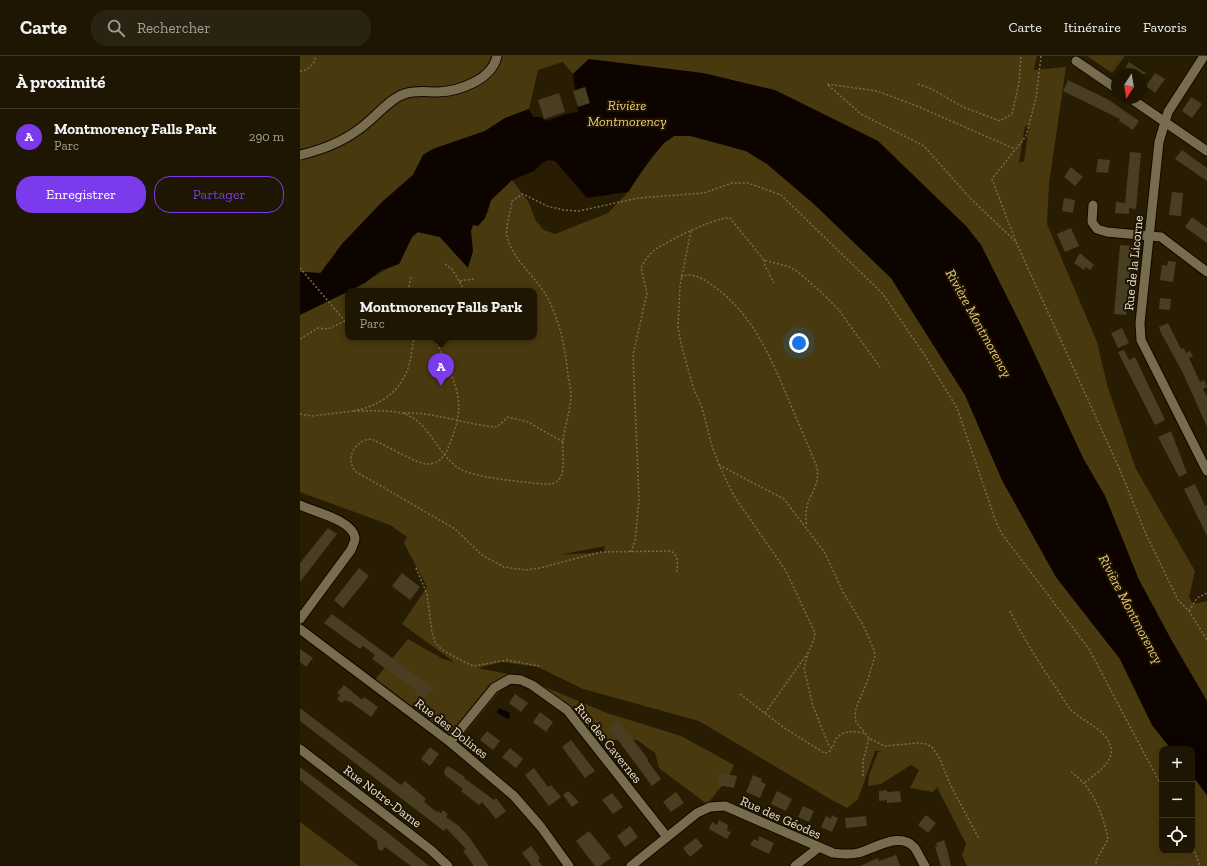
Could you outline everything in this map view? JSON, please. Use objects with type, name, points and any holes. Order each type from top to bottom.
[{"type":"street","points":[[300,155],[328,148],[340,142],[355,133],[391,102],[402,95],[413,91],[447,91],[476,80],[489,72],[495,63],[497,56]]},
{"type":"street","name":"Rue de la Licorne","points":[[1204,56],[1168,112],[1159,142],[1140,323],[1141,340],[1207,470]]},
{"type":"street","points":[[1076,61],[1111,85]]},
{"type":"street","points":[[1138,104],[1207,151]]},
{"type":"street","points":[[1093,205],[1091,217],[1092,222],[1097,229],[1107,232],[1161,237],[1207,272]]},
{"type":"street","points":[[300,504],[339,520],[354,534],[355,540],[351,550],[300,619]]},
{"type":"street","name":"Rue des Dolines","points":[[300,630],[450,742],[514,796],[541,827],[569,866]]},
{"type":"street","name":"Rue des Cavernes","points":[[450,742],[494,688],[510,679],[521,680],[532,685],[567,710],[666,837]]},
{"type":"street","name":"Rue Notre-Dame","points":[[300,749],[432,850],[448,866]]},
{"type":"street","name":"Rue des Géodes","points":[[631,866],[697,813],[710,807],[725,806],[833,854],[845,855],[858,853],[887,842],[907,842],[914,847],[925,866]]},
{"type":"street","points":[[795,866],[818,848]]},
{"type":"path","points":[[300,71],[307,70],[312,66],[316,56]]},
{"type":"path","points":[[918,84],[932,89],[963,107],[1000,121],[1012,114],[1019,83],[1021,56]]},
{"type":"path","points":[[1041,56],[1033,112],[1026,136],[992,179],[1016,242],[1120,470],[1146,534],[1178,600],[1189,612],[1207,640]]},
{"type":"path","points":[[1015,150],[918,106],[883,94],[827,84],[861,114],[924,146],[970,198],[1016,242]]},
{"type":"path","points":[[402,413],[412,417],[420,424],[444,456],[460,469],[474,474],[545,485],[557,482],[562,474],[564,466],[563,442],[571,396],[564,340],[550,303],[530,273],[517,258],[507,236],[512,201],[523,194],[547,206],[563,210],[579,211],[638,198],[704,193],[732,184],[748,184],[781,194],[882,294],[924,354],[957,408],[996,522],[1002,534],[1089,649],[1159,782]]},
{"type":"path","points":[[631,552],[635,541],[639,499],[633,355],[647,293],[646,282],[641,268],[656,249],[723,217],[730,218],[764,260],[765,266],[774,283]]},
{"type":"path","points":[[691,232],[681,276],[679,335],[694,390],[702,407],[711,443],[719,465],[734,496],[786,571],[814,633],[814,639],[804,668],[808,691],[818,722],[829,746],[832,748]]},
{"type":"path","points":[[764,260],[790,267],[820,291],[838,309],[880,367]]},
{"type":"path","points":[[445,264],[452,269],[462,286],[461,288]]},
{"type":"path","points":[[300,268],[344,321],[328,329],[318,328],[300,339]]},
{"type":"path","points":[[681,276],[689,274],[703,279],[727,296],[749,320],[768,352],[817,467],[817,482],[805,510],[807,528]]},
{"type":"path","points":[[409,288],[411,277]]},
{"type":"path","points":[[459,281],[474,279]]},
{"type":"path","points":[[354,411],[378,403],[396,390],[408,371],[413,340]]},
{"type":"path","points":[[435,340],[457,388],[459,399],[458,421],[444,456],[441,460],[426,464],[372,439],[365,439],[358,444],[352,454],[350,461],[355,471],[454,529],[482,555],[504,567],[526,570],[601,552],[671,551],[675,554],[677,560],[676,574]]},
{"type":"path","points":[[300,414],[311,416],[354,411],[402,413],[419,412],[482,426],[497,427],[508,417],[528,422],[563,442]]},
{"type":"path","points":[[719,465],[784,499],[825,553],[843,592],[863,625],[874,650],[873,664],[867,682],[859,698],[854,716],[856,722],[869,738],[884,746],[918,743],[926,744],[932,747],[940,759],[950,784],[979,839]]},
{"type":"path","points":[[416,568],[427,594],[433,638],[441,649],[474,666],[507,660],[539,666]]},
{"type":"path","points":[[1189,612],[1197,598],[1207,593]]},
{"type":"path","points":[[1010,611],[1034,654],[1071,710],[1096,728],[1108,741],[1111,748],[1108,761],[1084,783]]},
{"type":"path","points":[[765,713],[808,653]]},
{"type":"path","points":[[740,694],[765,713],[824,752],[829,752],[838,735],[852,732],[866,734]]},
{"type":"path","points":[[863,776],[863,761],[869,738]]},
{"type":"path","points":[[1072,772],[1089,789],[1103,818],[1108,839],[1096,861],[1096,866]]},
{"type":"path","points":[[1195,852],[1200,866]]},
{"type":"shaded area","points":[[300,56],[1037,56],[1034,70],[1066,67],[1049,184],[1047,224],[1097,342],[1108,388],[1136,469],[1195,571],[1189,597],[1193,604],[1207,601],[1207,701],[1173,643],[1139,580],[1105,496],[1083,458],[1022,327],[981,245],[966,226],[866,136],[589,59],[573,74],[563,62],[538,70],[529,109],[505,118],[485,131],[433,149],[423,155],[413,175],[382,202],[342,244],[320,273],[300,272]],"holes":[[[1025,126],[1029,126],[1024,161],[1019,163]]]},
{"type":"shaded area","points":[[1087,56],[1125,56],[1116,68],[1111,68],[1111,72]]},
{"type":"shaded area","points":[[674,136],[690,136],[746,151],[767,164],[814,204],[891,278],[965,395],[1002,480],[1056,577],[1120,659],[1152,725],[1169,746],[1159,746],[1159,854],[1195,854],[1195,779],[1207,795],[1207,866],[967,866],[962,855],[966,844],[937,787],[933,792],[910,788],[919,770],[911,765],[881,784],[868,786],[869,775],[878,752],[883,751],[875,751],[858,799],[847,808],[699,721],[583,689],[538,667],[501,662],[478,668],[513,675],[452,749],[369,687],[408,639],[443,659],[454,662],[402,624],[427,587],[404,543],[407,537],[390,525],[300,492],[300,314],[345,293],[345,340],[537,340],[537,288],[356,288],[385,270],[399,264],[412,237],[418,232],[440,237],[457,256],[473,225],[487,214],[491,200],[512,180],[528,201],[536,221],[544,230],[555,234],[608,213],[628,192],[638,176],[664,143]],"holes":[[[605,546],[604,552],[559,555]]]},
{"type":"shaded area","points":[[528,680],[607,713],[681,736],[734,765],[727,780],[707,804],[659,768],[655,753],[637,740],[605,740]]},
{"type":"shaded area","points":[[300,822],[359,866],[300,866]]},
{"type":"water","name":"Rivière Montmorency","points":[[589,59],[703,73],[775,90],[878,141],[966,226],[981,245],[1022,327],[1083,458],[1105,496],[1139,580],[1173,643],[1207,701],[1207,795],[1195,779],[1195,746],[1169,746],[1152,725],[1120,659],[1056,577],[1002,480],[965,395],[891,278],[814,204],[767,164],[746,151],[691,136],[674,136],[664,143],[651,158],[628,192],[587,198],[555,161],[549,160],[542,163],[534,171],[512,180],[491,200],[485,218],[478,226],[473,225],[471,231],[473,251],[468,268],[440,237],[418,232],[412,237],[399,264],[381,270],[365,283],[355,288],[345,288],[345,293],[300,315],[300,272],[321,273],[342,244],[382,202],[413,175],[423,155],[433,149],[485,131],[505,118],[529,109],[533,117],[541,117],[546,121],[570,113],[578,112],[573,74]]},
{"type":"water","points":[[499,708],[510,713],[510,718],[507,719],[497,713]]},
{"type":"building","points":[[1129,62],[1138,68],[1125,68]]},
{"type":"building","points":[[1155,73],[1165,79],[1155,93],[1147,87]]},
{"type":"building","points":[[1068,80],[1109,100],[1111,104],[1115,104],[1139,121],[1133,130],[1119,121],[1120,119],[1063,91]]},
{"type":"building","points":[[585,87],[590,103],[578,107],[573,91]]},
{"type":"building","points":[[559,93],[565,112],[544,119],[538,100]]},
{"type":"building","points":[[1191,97],[1202,104],[1192,118],[1182,111]]},
{"type":"building","points":[[1182,150],[1207,168],[1207,181],[1175,159]]},
{"type":"building","points":[[1130,152],[1141,153],[1136,209],[1129,208],[1129,214],[1115,213],[1116,202],[1125,203]]},
{"type":"building","points":[[1098,159],[1110,160],[1108,173],[1096,172]]},
{"type":"building","points":[[1071,167],[1083,177],[1075,186],[1064,177]]},
{"type":"building","points":[[1172,192],[1183,193],[1181,216],[1169,215]]},
{"type":"building","points":[[1064,198],[1075,200],[1073,213],[1062,211]]},
{"type":"building","points":[[1192,217],[1207,228],[1207,243],[1185,227]]},
{"type":"building","points":[[1071,228],[1079,246],[1065,252],[1057,234]]},
{"type":"building","points":[[1120,245],[1133,246],[1126,315],[1114,314]]},
{"type":"building","points":[[1080,253],[1094,265],[1090,270],[1086,267],[1084,270],[1074,263]]},
{"type":"building","points":[[1168,261],[1176,262],[1173,282],[1160,280],[1162,265],[1167,266]]},
{"type":"building","points":[[1160,298],[1171,299],[1170,310],[1159,309]]},
{"type":"building","points":[[1168,323],[1181,349],[1184,348],[1186,353],[1190,351],[1193,356],[1189,358],[1200,382],[1204,380],[1207,387],[1203,389],[1207,397],[1207,427],[1183,373],[1161,333],[1159,327]]},
{"type":"building","points":[[1122,328],[1129,343],[1118,348],[1111,333]]},
{"type":"building","points":[[1124,350],[1129,360],[1135,357],[1165,420],[1155,425],[1118,352]]},
{"type":"building","points":[[1171,431],[1187,473],[1179,477],[1158,437]]},
{"type":"building","points":[[1195,484],[1205,506],[1207,505],[1207,536],[1184,489]]},
{"type":"building","points":[[328,528],[337,534],[300,582],[300,563]]},
{"type":"building","points":[[359,568],[369,576],[343,608],[334,600]]},
{"type":"building","points":[[402,573],[420,587],[410,600],[392,586]]},
{"type":"building","points":[[332,614],[433,688],[425,698],[421,695],[420,697],[414,692],[416,690],[372,659],[375,655],[363,646],[360,649],[324,623]]},
{"type":"building","points":[[300,649],[313,658],[306,667],[300,662]]},
{"type":"building","points":[[344,685],[362,700],[364,697],[378,707],[371,717],[349,701],[348,702],[345,700],[342,703],[337,699],[340,695],[337,693]]},
{"type":"building","points":[[515,694],[528,703],[521,712],[509,703]]},
{"type":"building","points":[[300,708],[401,785],[405,781],[426,799],[424,802],[437,812],[438,811],[441,813],[443,810],[448,814],[446,817],[459,826],[469,837],[489,866],[474,866],[463,851],[466,849],[446,828],[444,831],[300,721]]},
{"type":"building","points":[[540,712],[553,722],[546,732],[533,722]]},
{"type":"building","points":[[618,720],[648,759],[647,760],[661,779],[652,786],[609,728]]},
{"type":"building","points":[[487,731],[500,741],[493,750],[480,740]]},
{"type":"building","points":[[571,740],[595,771],[585,778],[562,747]]},
{"type":"building","points":[[430,747],[439,754],[430,766],[421,759]]},
{"type":"building","points":[[510,748],[523,759],[516,768],[502,757]]},
{"type":"building","points":[[448,766],[465,777],[464,778],[494,800],[496,798],[506,811],[496,819],[482,802],[479,805],[461,791],[463,789],[445,775],[444,770]]},
{"type":"building","points":[[300,767],[388,833],[429,866],[411,866],[385,847],[382,851],[378,849],[377,841],[300,780]]},
{"type":"building","points":[[534,768],[548,787],[551,785],[561,797],[549,806],[525,775]]},
{"type":"building","points":[[720,773],[737,776],[734,788],[718,785]]},
{"type":"building","points":[[753,775],[762,779],[761,782],[766,784],[760,798],[746,792]]},
{"type":"building","points":[[887,790],[887,792],[900,791],[901,802],[887,803],[887,800],[879,801],[879,791]]},
{"type":"building","points":[[568,791],[579,802],[572,807],[563,795]]},
{"type":"building","points":[[777,791],[792,799],[786,811],[771,804]]},
{"type":"building","points":[[676,792],[684,803],[671,812],[663,802]]},
{"type":"building","points":[[612,793],[623,807],[613,814],[602,800]]},
{"type":"building","points":[[803,806],[814,811],[809,822],[798,817]]},
{"type":"building","points":[[832,815],[838,818],[832,832],[821,827],[826,816],[831,819]]},
{"type":"building","points":[[926,815],[936,823],[928,833],[918,825]]},
{"type":"building","points":[[866,816],[867,826],[846,828],[845,818]]},
{"type":"building","points":[[719,820],[728,825],[727,831],[731,832],[727,839],[709,829],[712,822],[717,825]]},
{"type":"building","points":[[630,826],[638,837],[625,847],[617,836]]},
{"type":"building","points":[[589,831],[611,858],[600,866],[595,866],[576,841]]},
{"type":"building","points":[[759,836],[774,843],[769,854],[750,845],[754,839],[758,841]]},
{"type":"building","points":[[696,838],[703,846],[690,857],[683,848]]},
{"type":"building","points":[[944,840],[951,866],[941,866],[935,847],[937,846],[936,843]]},
{"type":"building","points":[[531,846],[540,858],[538,860],[542,866],[532,866],[522,853]]},
{"type":"building","points":[[896,855],[900,866],[860,866],[878,858],[879,861]]},
{"type":"place","name":"Montmorency Falls Park","points":[[441,386]]}]
